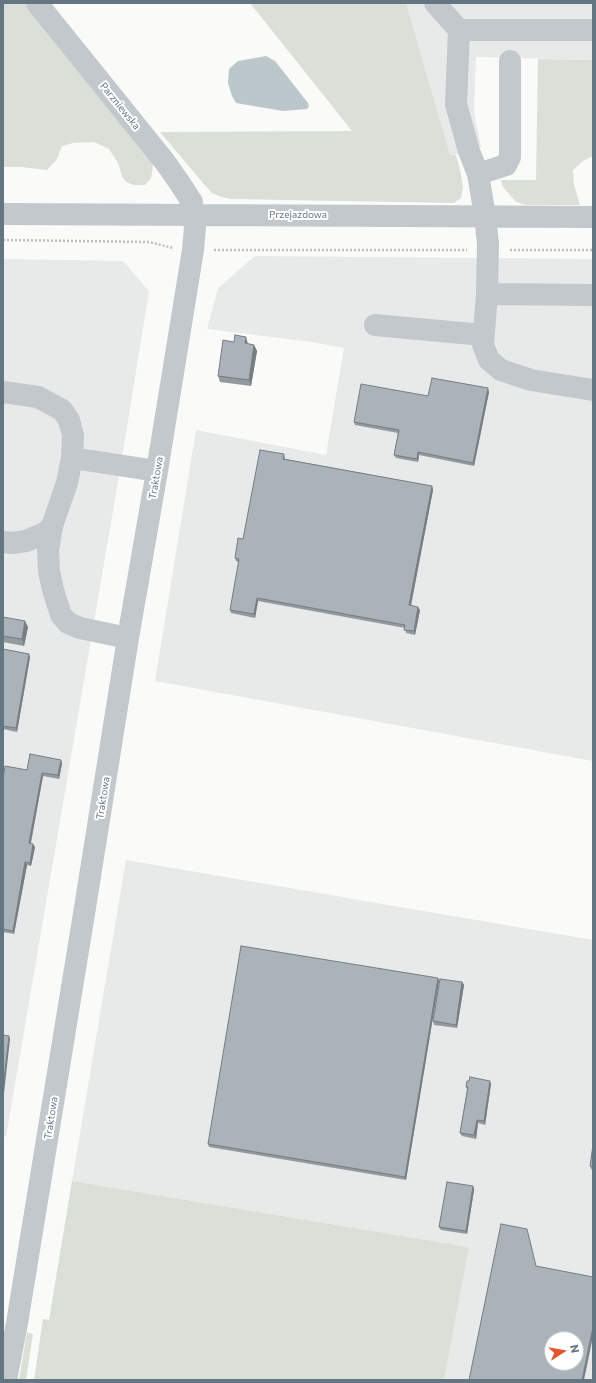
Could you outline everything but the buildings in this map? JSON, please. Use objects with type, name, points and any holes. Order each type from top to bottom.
[{"type":"street","name":"Parzniewska","points":[[37,3],[166,162],[192,202],[194,215]]},
{"type":"street","points":[[435,3],[459,30],[456,104],[469,151],[478,174],[485,216],[488,250],[487,294],[483,346],[489,360],[502,370],[531,380],[593,390]]},
{"type":"street","points":[[459,30],[593,30]]},
{"type":"street","points":[[478,174],[506,165],[510,157],[510,61]]},
{"type":"street","name":"Przejazdowa","points":[[3,214],[593,217]]},
{"type":"street","name":"Traktowa","points":[[6,1380],[20,1307],[84,920],[128,638],[193,250],[195,227],[194,215]]},
{"type":"street","points":[[487,294],[593,295]]},
{"type":"street","points":[[375,325],[483,335]]},
{"type":"street","points":[[3,392],[38,397],[62,410],[69,420],[73,435],[72,458],[67,483],[52,526],[48,550],[49,570],[53,590],[61,615],[68,623],[80,628],[128,638]]},
{"type":"street","points":[[72,458],[121,464],[157,471]]},
{"type":"street","points":[[3,542],[12,543],[26,541],[45,533],[52,526]]},
{"type":"path","points":[[3,240],[149,242],[179,250]]},
{"type":"path","points":[[213,250],[593,250]]},
{"type":"shaded area","points":[[3,3],[26,3],[150,157],[153,166],[151,178],[145,185],[134,185],[126,182],[122,176],[118,163],[109,149],[94,142],[73,143],[62,146],[57,159],[47,170],[21,167],[3,167]]},
{"type":"shaded area","points":[[250,3],[406,3],[450,155],[456,155],[463,187],[461,198],[454,203],[231,199],[212,193],[160,132],[352,131]]},
{"type":"shaded area","points":[[406,3],[593,3],[593,60],[476,57],[474,111],[481,147],[450,156]]},
{"type":"shaded area","points":[[266,56],[275,61],[308,103],[309,106],[307,109],[283,111],[236,103],[228,83],[229,69],[238,61]]},
{"type":"shaded area","points":[[538,59],[593,60],[593,156],[583,161],[573,170],[574,185],[580,205],[526,205],[516,202],[503,187],[501,180],[536,180]]},
{"type":"shaded area","points":[[255,256],[593,259],[593,761],[155,681],[196,430],[326,455],[344,348],[312,342],[207,329],[218,288]]},
{"type":"shaded area","points":[[3,259],[123,261],[149,291],[121,464],[6,1137],[3,1135]]},
{"type":"shaded area","points":[[126,860],[593,940],[593,1380],[444,1380],[469,1247],[72,1181]]},
{"type":"shaded area","points":[[72,1181],[469,1247],[444,1380],[34,1380],[43,1319],[49,1320]]},
{"type":"shaded area","points":[[27,1332],[33,1334],[26,1380],[19,1380]]}]
